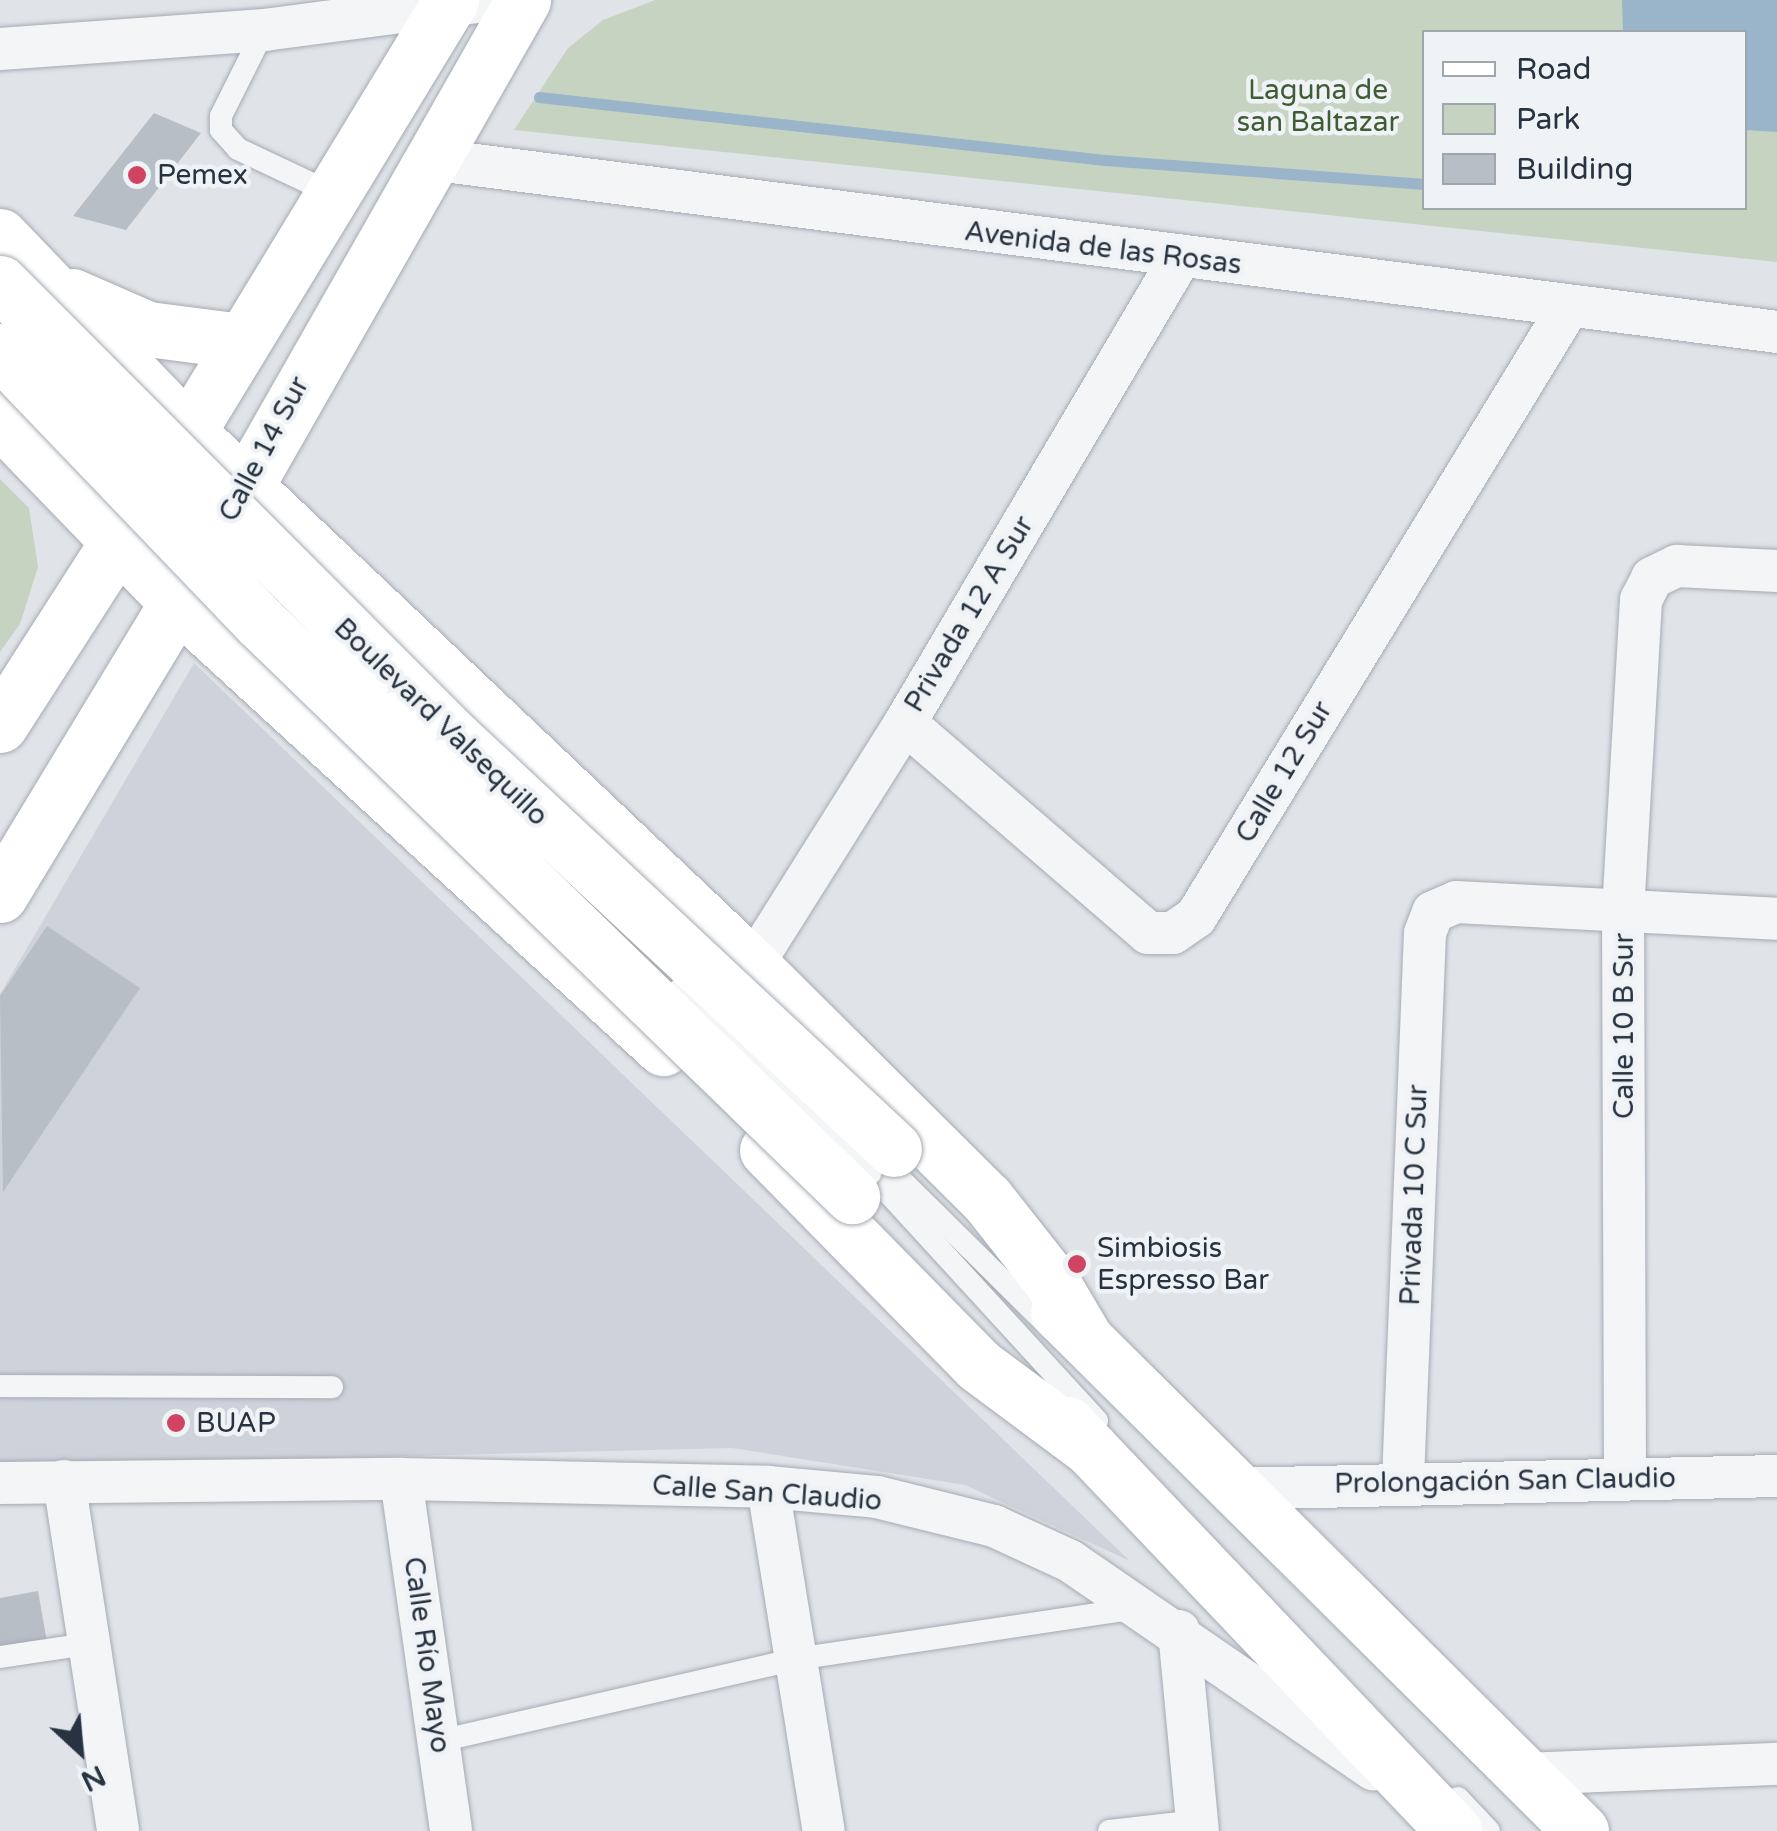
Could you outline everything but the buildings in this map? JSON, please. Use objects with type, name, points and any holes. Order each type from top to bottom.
[{"type":"main road","name":"Calle 14 Sur","points":[[0,895],[245,487],[523,0]]},
{"type":"main road","points":[[4,710],[188,432],[331,193],[463,3]]},
{"type":"main road","points":[[0,236],[14,285],[102,372],[117,420],[103,440],[90,444],[0,418]]},
{"type":"main road","points":[[14,285],[148,329],[241,341]]},
{"type":"main road","points":[[14,285],[188,432],[752,966],[986,1198],[1052,1282],[1086,1338]]},
{"type":"main road","name":"Boulevard Valsequillo","points":[[14,285],[875,1170]]},
{"type":"main road","name":"Boulevard Valsequillo","points":[[0,352],[260,622],[875,1170]]},
{"type":"main road","points":[[0,418],[177,602],[681,1065],[978,1365],[1091,1449]]},
{"type":"main road","points":[[275,692],[266,658],[281,627],[322,598],[363,598]]},
{"type":"main road","points":[[875,1170],[1086,1338],[1233,1489],[1581,1831]]},
{"type":"main road","points":[[875,1170],[1091,1449],[1462,1827]]},
{"type":"street","points":[[0,49],[180,16],[264,30],[463,3]]},
{"type":"street","name":"Avenida de las Rosas","points":[[429,159],[1777,332]]},
{"type":"street","name":"Privada 12 A Sur","points":[[752,966],[905,724],[1180,258]]},
{"type":"street","name":"Calle 12 Sur","points":[[905,724],[1148,933],[1172,933],[1196,917],[1568,308]]},
{"type":"street","name":"Calle 10 B Sur","points":[[1625,1478],[1624,912],[1641,600],[1652,578],[1677,566],[1777,571]]},
{"type":"street","name":"Privada 10 C Sur","points":[[1403,1480],[1425,933],[1433,912],[1456,902],[1624,912]]},
{"type":"street","points":[[1624,912],[1777,919]]},
{"type":"street","name":"Prolongación San Claudio","points":[[1233,1489],[1403,1480],[1777,1476]]},
{"type":"street","name":"Calle San Claudio","points":[[0,1483],[402,1479],[768,1488],[877,1497],[994,1526],[1070,1561],[1179,1631],[1462,1827]]},
{"type":"street","name":"Calle Río Mayo","points":[[402,1479],[452,1831]]},
{"type":"street","points":[[64,1480],[118,1831]]},
{"type":"street","points":[[768,1488],[796,1659],[817,1830]]},
{"type":"street","points":[[1179,1631],[1198,1826]]},
{"type":"street","points":[[1526,1774],[1777,1764]]},
{"type":"lane","points":[[264,30],[220,116],[221,130],[238,150],[331,193]]},
{"type":"lane","points":[[0,328],[290,622],[577,894]]},
{"type":"lane","points":[[664,976],[875,1170],[1552,1831]]},
{"type":"lane","points":[[875,1170],[1462,1827]]},
{"type":"lane","points":[[0,1386],[332,1388]]},
{"type":"lane","points":[[439,1741],[796,1659],[1139,1608]]},
{"type":"lane","points":[[0,1657],[87,1644]]},
{"type":"lane","points":[[1109,1831],[1198,1826]]},
{"type":"shaded area","points":[[194,663],[1130,1561],[965,1485],[732,1448],[0,1466],[0,994]]},
{"type":"green space","name":"Laguna de san Baltazar","points":[[655,0],[1777,0],[1777,262],[514,130],[568,48],[603,20]]},
{"type":"green space","points":[[0,479],[29,508],[38,567],[20,624],[0,652]]},
{"type":"water","points":[[1622,0],[1777,0],[1777,132],[1747,130],[1747,30],[1623,30]]},
{"type":"waterway","points":[[539,97],[1105,160],[1422,184]]},
{"type":"place","name":"Pemex","points":[[137,175]]},
{"type":"place","name":"Simbiosis Espresso Bar","points":[[1077,1264]]},
{"type":"place","name":"BUAP","points":[[176,1423]]}]
